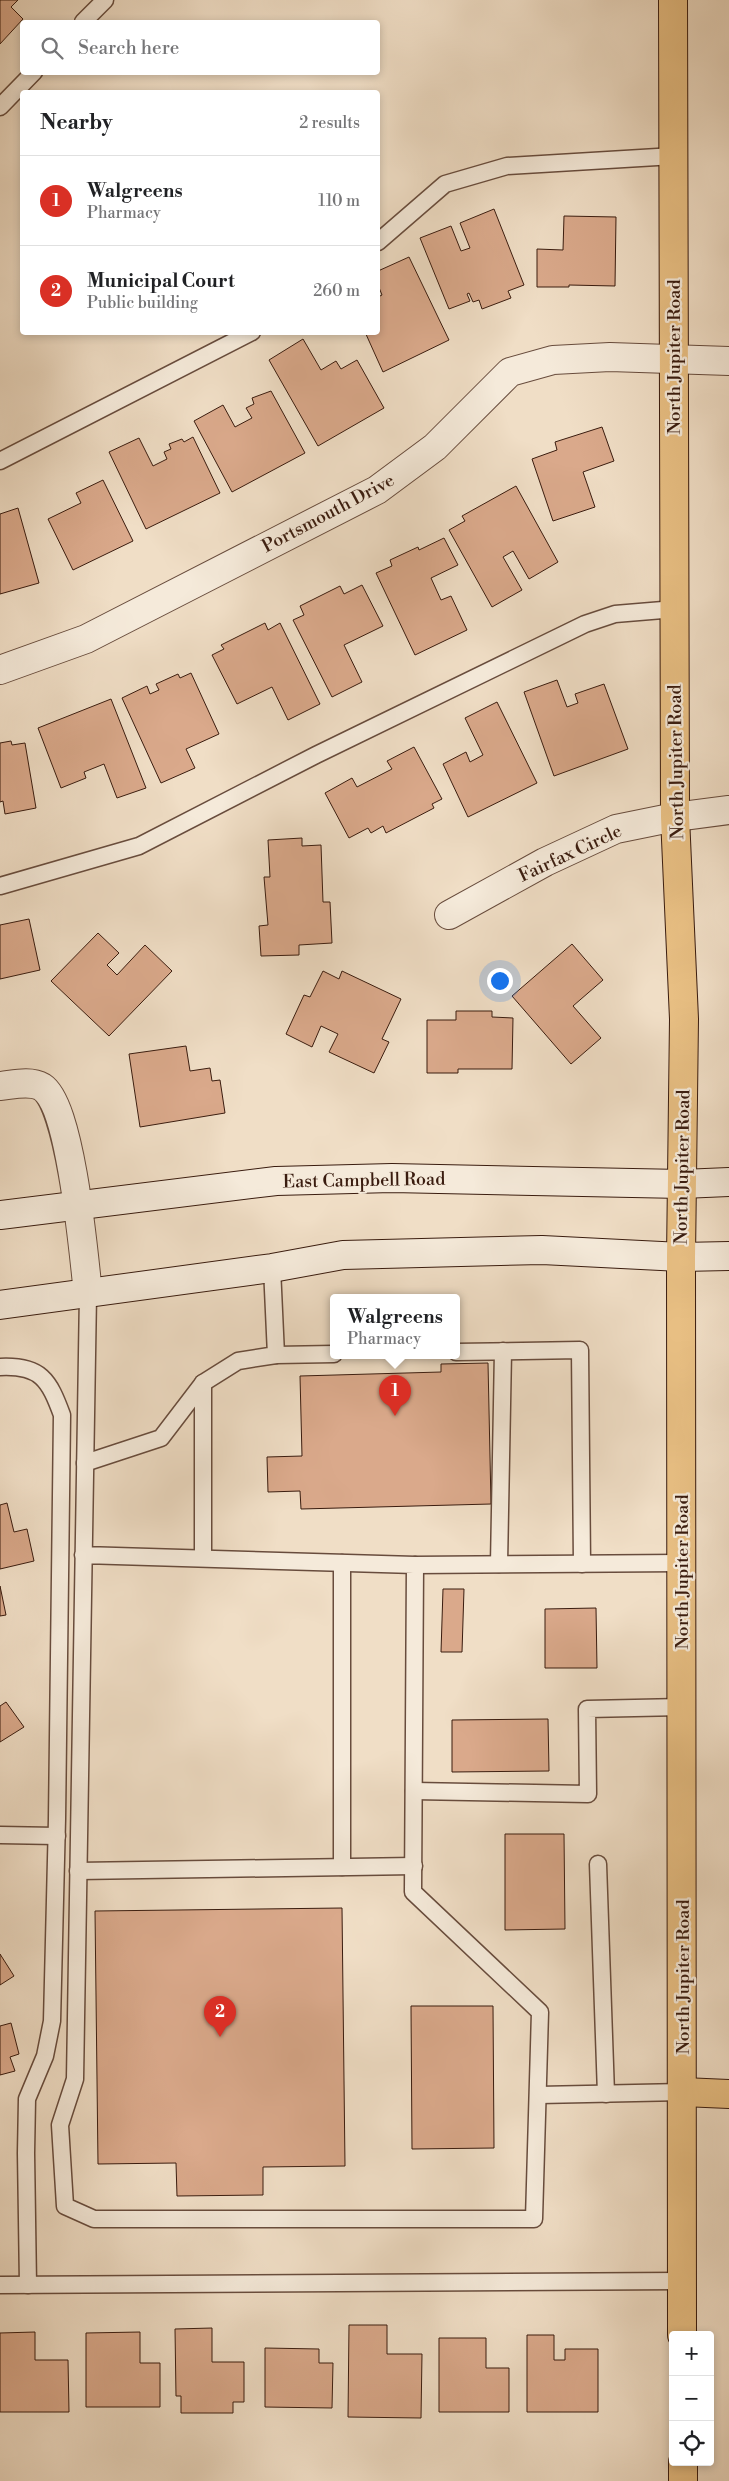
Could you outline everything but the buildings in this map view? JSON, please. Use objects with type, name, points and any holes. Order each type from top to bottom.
[{"type":"main road","name":"North Jupiter Road","points":[[673,0],[676,817],[684,1019],[681,1257],[682,2331]]},
{"type":"main road","name":"Portsmouth Drive","points":[[0,670],[86,639],[378,490],[435,447],[510,372],[553,360],[610,357],[729,362]]},
{"type":"main road","name":"Fairfax Circle","points":[[449,915],[545,862],[616,829],[676,817],[729,810]]},
{"type":"main road","points":[[0,1086],[26,1083],[42,1087],[57,1106],[78,1206],[88,1294]]},
{"type":"main road","name":"East Campbell Road","points":[[0,1215],[276,1181],[392,1178],[682,1184],[729,1182]]},
{"type":"main road","points":[[0,1305],[272,1268],[343,1255],[542,1250],[681,1257],[729,1256]]},
{"type":"main road","points":[[683,2092],[729,2094]]},
{"type":"main road","points":[[683,2466],[683,2481]]},
{"type":"lane","points":[[85,20],[105,0]]},
{"type":"lane","points":[[0,107],[31,75]]},
{"type":"lane","points":[[380,240],[445,184],[486,171],[517,165],[674,156]]},
{"type":"lane","points":[[0,461],[246,335]]},
{"type":"lane","points":[[0,886],[139,846],[316,755],[585,624],[615,614],[675,609]]},
{"type":"lane","points":[[272,1268],[276,1355]]},
{"type":"lane","points":[[88,1294],[75,2079],[60,2125],[65,2206],[94,2219],[534,2219],[540,2012],[413,1892],[415,1565]]},
{"type":"lane","points":[[460,1352],[580,1350],[582,1564]]},
{"type":"lane","points":[[499,1564],[503,1351]]},
{"type":"lane","points":[[85,1463],[161,1438],[203,1383],[238,1361],[276,1355],[330,1354]]},
{"type":"lane","points":[[0,1367],[33,1370],[52,1388],[62,1415],[57,1836],[52,2020],[45,2056],[27,2099],[28,2285]]},
{"type":"lane","points":[[203,1383],[203,1558]]},
{"type":"lane","points":[[83,1555],[415,1565],[681,1564]]},
{"type":"lane","points":[[342,1563],[342,1867]]},
{"type":"lane","points":[[414,1791],[588,1794],[588,1709],[682,1707]]},
{"type":"lane","points":[[0,1835],[57,1836]]},
{"type":"lane","points":[[598,1864],[606,2094]]},
{"type":"lane","points":[[78,1871],[414,1866]]},
{"type":"lane","points":[[538,2096],[683,2092]]},
{"type":"lane","points":[[0,2285],[682,2281]]},
{"type":"place","name":"Walgreens","points":[[395,1416]]},
{"type":"place","name":"Municipal Court","points":[[220,2037]]}]
